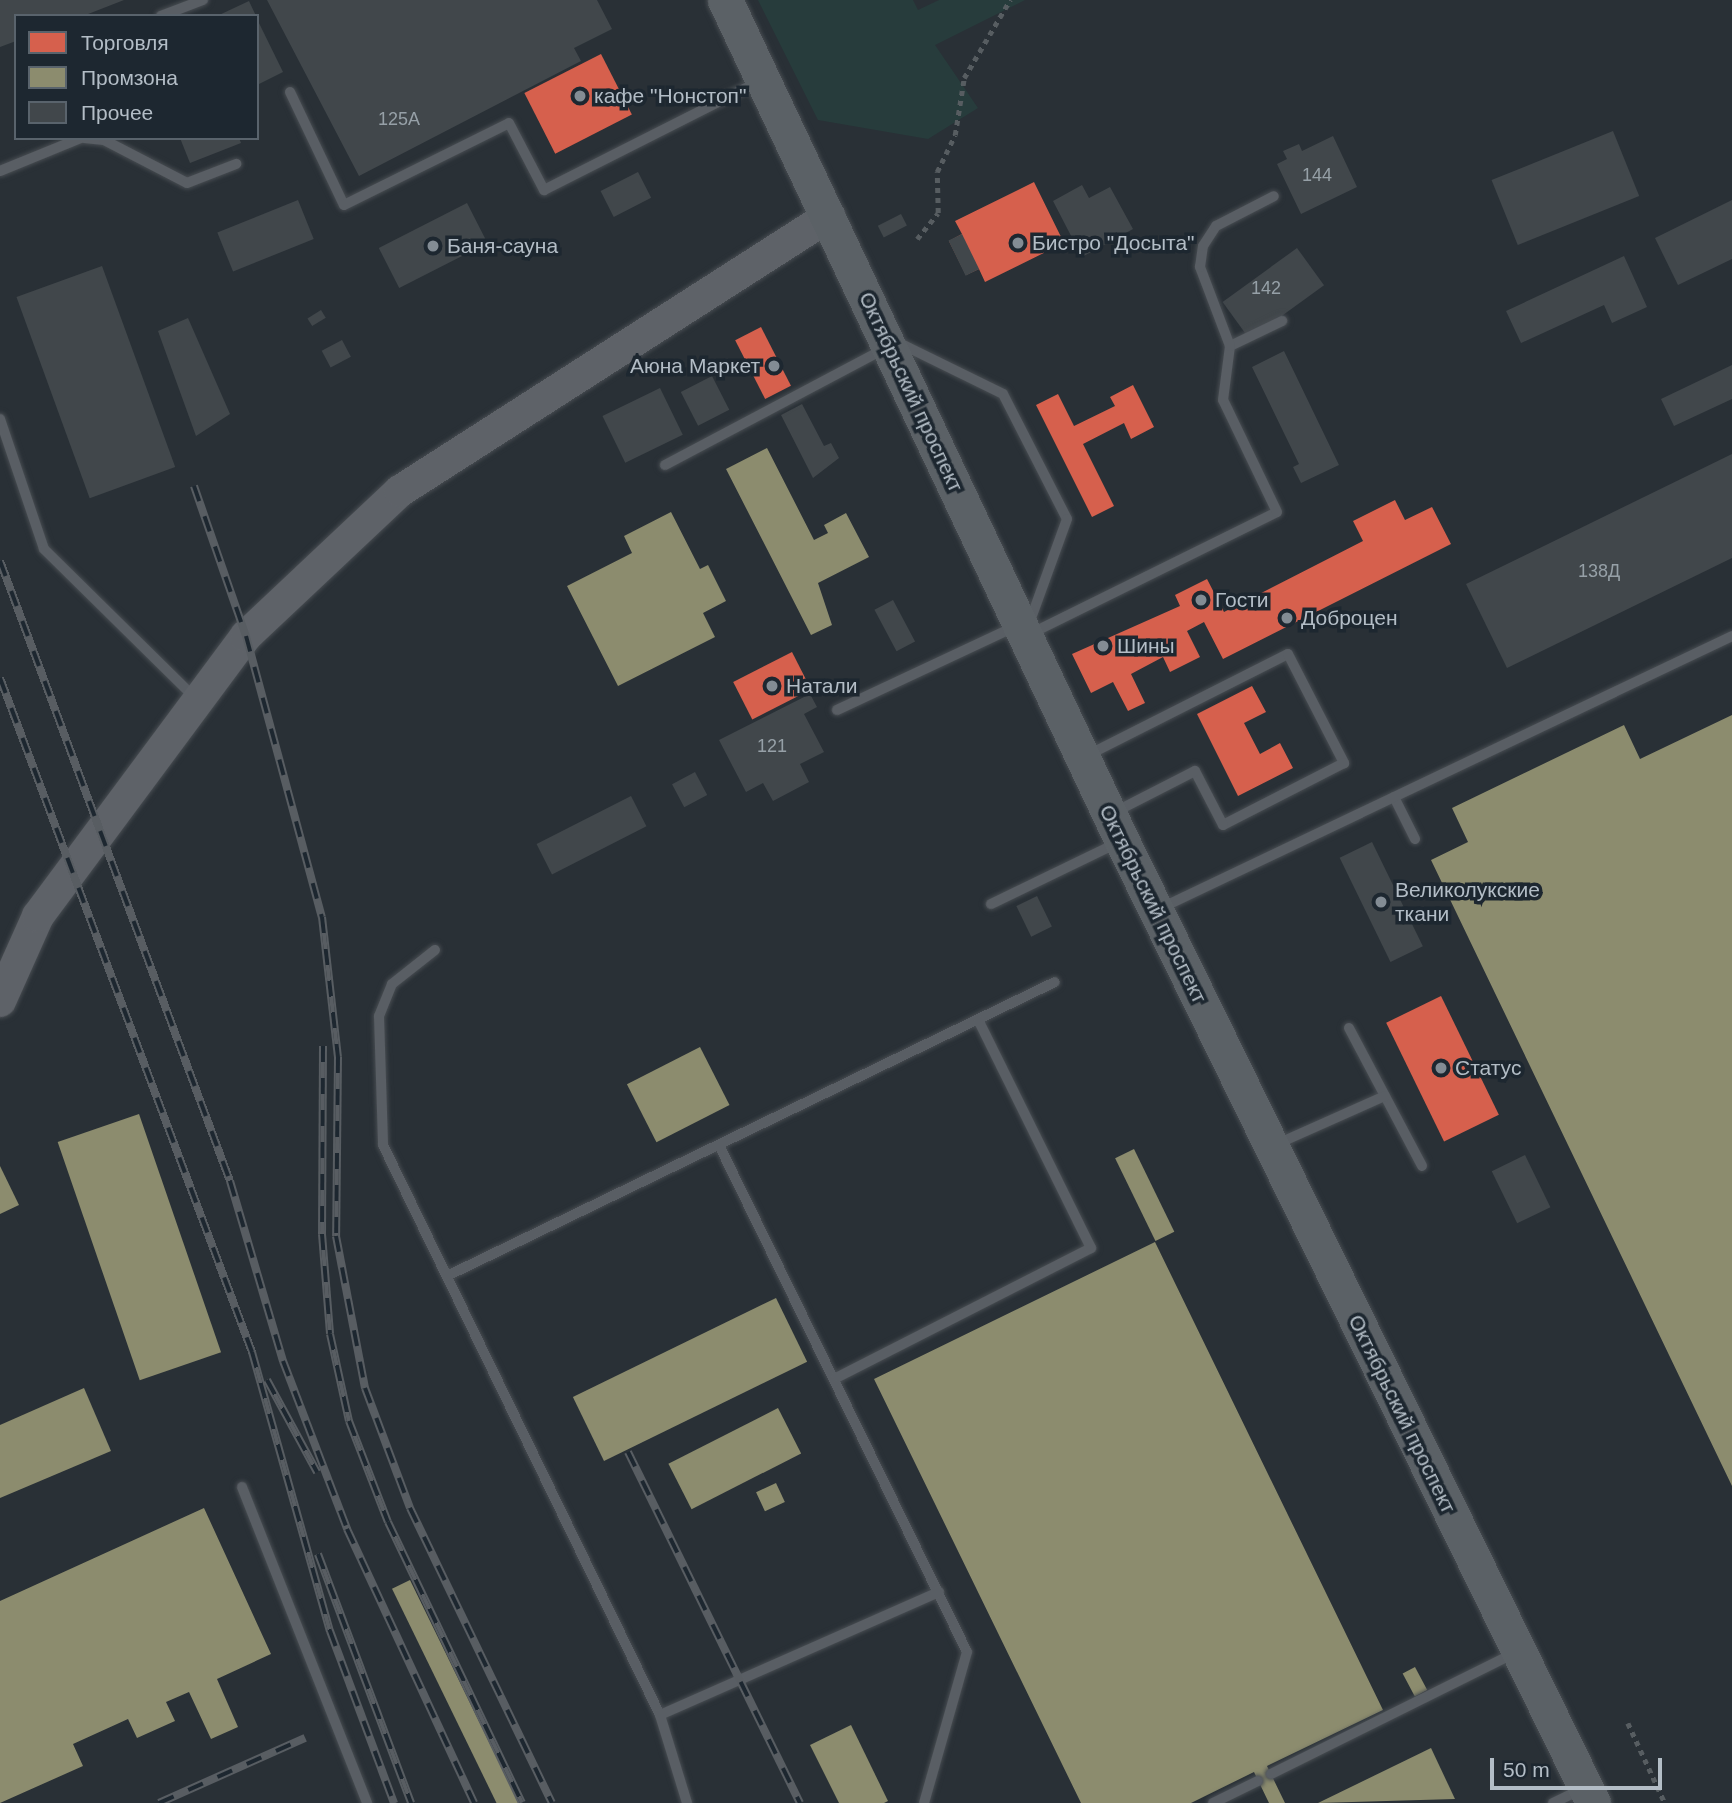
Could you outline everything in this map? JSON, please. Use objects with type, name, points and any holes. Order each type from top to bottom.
[{"type":"main road","name":"Октябрьский проспект","points":[[724,0],[829,216],[1116,828],[1589,1795]]},
{"type":"street","points":[[0,1002],[38,916],[246,636],[400,491],[829,216]]},
{"type":"lane","points":[[166,14],[202,0]]},
{"type":"lane","points":[[290,92],[344,205],[509,123],[544,190],[763,80]]},
{"type":"lane","points":[[0,171],[77,140]]},
{"type":"lane","points":[[104,140],[187,183],[236,164]]},
{"type":"lane","points":[[837,710],[1021,630],[1277,512],[1223,400],[1230,346],[1200,267],[1203,246],[1216,226],[1273,196]]},
{"type":"lane","points":[[1230,346],[1282,321]]},
{"type":"lane","points":[[665,465],[887,341],[1003,394],[1067,519],[1021,630]]},
{"type":"lane","points":[[0,419],[44,549],[198,701]]},
{"type":"lane","points":[[1156,911],[1732,636]]},
{"type":"lane","points":[[991,904],[1116,828],[1195,771],[1223,825],[1344,763],[1288,654],[1083,758]]},
{"type":"lane","points":[[1394,797],[1415,839]]},
{"type":"lane","points":[[435,950],[391,984],[379,1017],[382,1132],[447,1276],[660,1715],[687,1803]]},
{"type":"lane","points":[[447,1276],[1055,982]]},
{"type":"lane","points":[[838,1377],[1091,1248],[978,1019]]},
{"type":"lane","points":[[1349,1027],[1422,1166]]},
{"type":"lane","points":[[1271,1147],[1385,1096]]},
{"type":"lane","points":[[719,1145],[838,1377],[967,1653],[924,1803]]},
{"type":"lane","points":[[242,1487],[367,1803]]},
{"type":"lane","points":[[660,1715],[939,1592]]},
{"type":"lane","points":[[1271,1774],[1518,1652]]},
{"type":"lane","points":[[1213,1803],[1258,1781]]},
{"type":"lane","points":[[1553,1803],[1589,1795]]},
{"type":"path","points":[[917,239],[938,213],[937,172],[955,135],[964,78],[1010,0]]},
{"type":"path","points":[[1628,1723],[1665,1803]]},
{"type":"green space","points":[[758,0],[913,0],[918,10],[939,0],[1025,0],[935,45],[978,108],[928,139],[818,120]]},
{"type":"building: Торговля","points":[[601,54],[632,115],[555,154],[524,93]]},
{"type":"building: Торговля","points":[[1034,182],[1064,243],[985,282],[979,269],[966,275],[949,241],[962,234],[955,221]]},
{"type":"building: Торговля","points":[[761,327],[791,386],[765,399],[735,340]]},
{"type":"building: Торговля","points":[[1133,385],[1154,427],[1131,439],[1124,423],[1083,444],[1114,506],[1092,517],[1036,405],[1058,394],[1074,426],[1115,406],[1110,397]]},
{"type":"building: Торговля","points":[[1395,500],[1405,520],[1432,507],[1451,544],[1223,659],[1204,622],[1187,631],[1200,657],[1170,672],[1163,657],[1131,674],[1145,703],[1128,711],[1113,682],[1091,693],[1072,654],[1180,606],[1175,595],[1207,579],[1224,612],[1363,541],[1353,521]]},
{"type":"building: Торговля","name":"Натали","points":[[792,652],[811,689],[752,719],[733,682]]},
{"type":"building: Торговля","points":[[1252,686],[1266,712],[1244,723],[1260,754],[1280,743],[1293,768],[1238,796],[1197,714]]},
{"type":"building: Торговля","points":[[1441,996],[1499,1115],[1444,1141],[1386,1023]]},
{"type":"building: Промзона","points":[[767,448],[814,540],[828,533],[824,525],[846,513],[869,557],[818,583],[832,625],[811,635],[726,469]]},
{"type":"building: Промзона","points":[[671,512],[700,569],[708,565],[726,601],[703,613],[715,637],[618,686],[567,586],[632,553],[624,536]]},
{"type":"building: Промзона","points":[[1732,715],[1732,1486],[1431,860],[1468,842],[1452,808],[1624,725],[1640,759]]},
{"type":"building: Промзона","points":[[700,1047],[730,1105],[656,1142],[627,1084]]},
{"type":"building: Промзона","points":[[139,1114],[221,1352],[140,1380],[58,1142]]},
{"type":"building: Промзона","points":[[1134,1149],[1174,1232],[1155,1241],[1115,1158]]},
{"type":"building: Промзона","points":[[0,1166],[19,1205],[0,1214]]},
{"type":"building: Промзона","points":[[1155,1242],[1383,1710],[1267,1766],[1285,1803],[1269,1803],[1254,1772],[1191,1803],[1081,1803],[874,1379]]},
{"type":"building: Промзона","points":[[776,1298],[807,1362],[604,1461],[573,1397]]},
{"type":"building: Промзона","points":[[84,1388],[111,1451],[0,1498],[0,1425]]},
{"type":"building: Промзона","points":[[778,1408],[801,1453],[692,1509],[668,1464]]},
{"type":"building: Промзона","points":[[776,1483],[785,1502],[765,1511],[756,1492]]},
{"type":"building: Промзона","points":[[204,1508],[271,1654],[217,1679],[238,1727],[211,1739],[189,1692],[166,1702],[175,1721],[137,1738],[128,1719],[73,1744],[83,1766],[0,1803],[0,1601]]},
{"type":"building: Промзона","points":[[410,1580],[519,1803],[497,1803],[392,1589]]},
{"type":"building: Промзона","points":[[1415,1667],[1427,1690],[1415,1697],[1403,1674]]},
{"type":"building: Промзона","points":[[851,1725],[888,1801],[884,1803],[839,1803],[810,1745]]},
{"type":"building: Промзона","points":[[1431,1748],[1455,1799],[1318,1803]]},
{"type":"building: Прочее","points":[[0,0],[124,0],[88,14],[14,14],[14,42],[0,47]]},
{"type":"building: Прочее","points":[[267,0],[597,0],[612,29],[574,48],[581,61],[359,176]]},
{"type":"building: Прочее","points":[[249,1],[255,14],[221,14]]},
{"type":"building: Прочее","points":[[259,23],[283,72],[259,84]]},
{"type":"building: Прочее","points":[[1613,131],[1639,196],[1518,245],[1492,180]]},
{"type":"building: Прочее","points":[[1333,136],[1357,187],[1301,214],[1277,164],[1287,159],[1283,151],[1299,144],[1302,151]]},
{"type":"building: Прочее","points":[[181,140],[240,140],[241,143],[190,163]]},
{"type":"building: Прочее","points":[[638,172],[651,198],[614,217],[601,191]]},
{"type":"building: Прочее","points":[[1082,185],[1089,198],[1110,187],[1133,229],[1082,257],[1053,201]]},
{"type":"building: Прочее","points":[[298,200],[314,239],[233,272],[217,233]]},
{"type":"building: Прочее","points":[[1732,200],[1732,259],[1678,285],[1655,238]]},
{"type":"building: Прочее","name":"Баня-сауна","points":[[467,203],[487,243],[399,288],[379,248]]},
{"type":"building: Прочее","points":[[901,214],[907,226],[884,237],[878,226]]},
{"type":"building: Прочее","points":[[962,234],[979,269],[966,276],[949,241]]},
{"type":"building: Прочее","points":[[1297,248],[1324,285],[1250,339],[1223,302]]},
{"type":"building: Прочее","points":[[1624,256],[1647,307],[1612,323],[1604,305],[1521,343],[1506,311]]},
{"type":"building: Прочее","points":[[102,266],[175,467],[90,498],[16,297]]},
{"type":"building: Прочее","points":[[321,310],[326,318],[312,326],[307,318]]},
{"type":"building: Прочее","points":[[188,318],[230,414],[196,436],[158,331]]},
{"type":"building: Прочее","points":[[342,340],[351,357],[331,368],[322,351]]},
{"type":"building: Прочее","points":[[1284,351],[1339,465],[1301,483],[1293,467],[1299,464],[1252,367]]},
{"type":"building: Прочее","points":[[1732,365],[1732,399],[1674,426],[1661,399]]},
{"type":"building: Прочее","points":[[712,376],[729,410],[698,426],[681,392]]},
{"type":"building: Прочее","points":[[660,388],[683,435],[625,463],[602,416]]},
{"type":"building: Прочее","points":[[802,404],[824,446],[831,443],[839,458],[813,478],[781,415]]},
{"type":"building: Прочее","points":[[1732,454],[1732,558],[1507,668],[1466,584]]},
{"type":"building: Прочее","points":[[893,600],[915,641],[897,651],[874,610]]},
{"type":"building: Прочее","points":[[810,694],[817,707],[804,714],[824,752],[800,764],[809,782],[773,801],[763,783],[746,792],[719,740]]},
{"type":"building: Прочее","points":[[695,772],[707,795],[684,807],[672,784]]},
{"type":"building: Прочее","points":[[631,796],[646,826],[552,874],[537,844]]},
{"type":"building: Прочее","name":"Великолукские ткани","points":[[1372,842],[1423,946],[1390,962],[1340,858]]},
{"type":"building: Прочее","points":[[1037,896],[1052,927],[1031,937],[1016,906]]},
{"type":"building: Прочее","points":[[1525,1155],[1550,1207],[1517,1223],[1492,1171]]},
{"type":"railway","points":[[194,486],[246,636],[322,917],[338,1057],[336,1236],[365,1388],[410,1508],[552,1803]]},
{"type":"railway","points":[[0,561],[230,1181],[283,1361],[347,1529],[474,1803]]},
{"type":"railway","points":[[0,678],[252,1352],[330,1631],[394,1803]]},
{"type":"railway","points":[[323,1046],[322,1234],[330,1334],[349,1421],[388,1522],[522,1803]]},
{"type":"railway","points":[[267,1380],[317,1472]]},
{"type":"railway","points":[[628,1452],[800,1803]]},
{"type":"railway","points":[[318,1554],[411,1803]]},
{"type":"railway","points":[[159,1803],[305,1738]]},
{"type":"place","name":"кафе \"Нонстоп\"","points":[[580,96]]},
{"type":"place","name":"Бистро \"Досыта\"","points":[[1018,243]]},
{"type":"place","name":"Баня-сауна","points":[[433,246]]},
{"type":"place","name":"Аюна Маркет","points":[[774,366]]},
{"type":"place","name":"Гости","points":[[1201,600]]},
{"type":"place","name":"Доброцен","points":[[1287,618]]},
{"type":"place","name":"Шины","points":[[1103,646]]},
{"type":"place","name":"Натали","points":[[772,686]]},
{"type":"place","name":"Великолукские ткани","points":[[1381,902]]},
{"type":"place","name":"Статус","points":[[1441,1068]]}]
